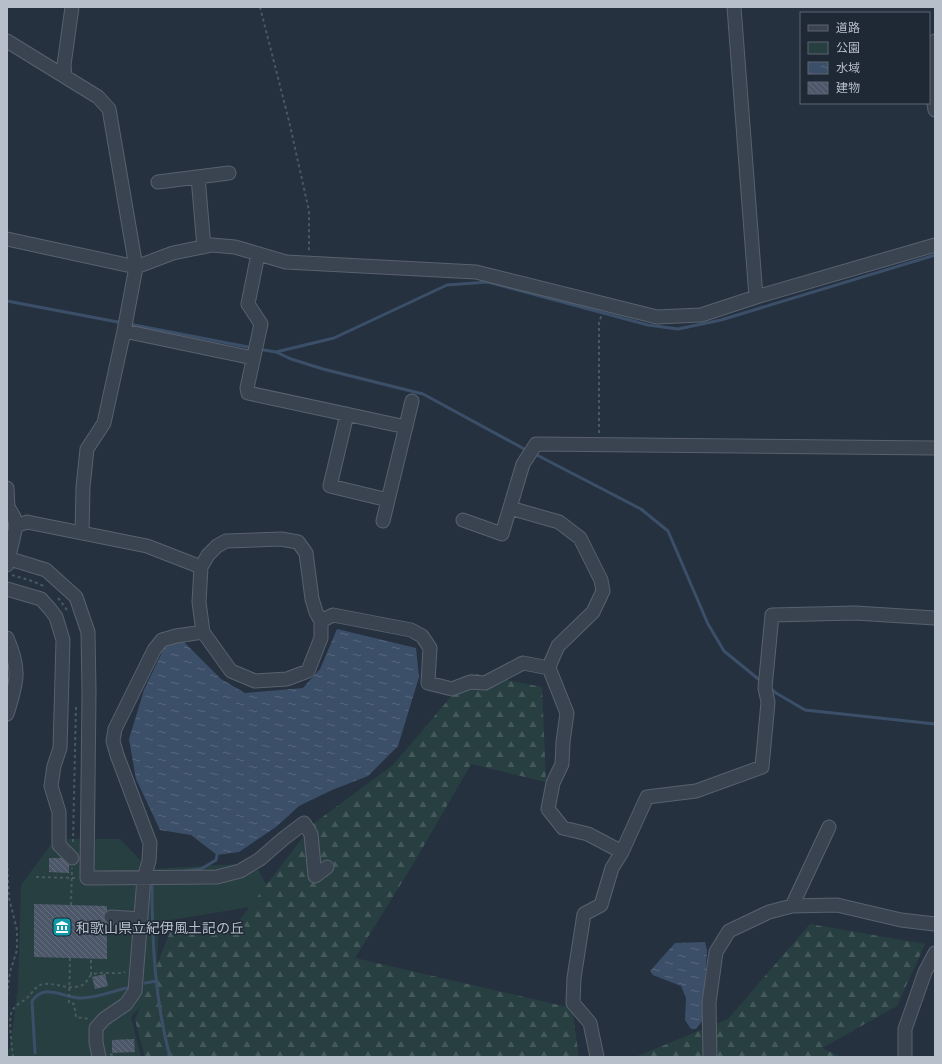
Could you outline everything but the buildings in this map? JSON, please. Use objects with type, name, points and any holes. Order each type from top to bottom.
[{"type":"street","points":[[65,76],[64,65],[72,7]]},
{"type":"street","points":[[734,7],[756,297]]},
{"type":"street","points":[[7,41],[98,97],[109,109],[136,267],[104,423],[87,449],[83,488],[82,532]]},
{"type":"street","points":[[930,64],[933,42]]},
{"type":"street","points":[[930,82],[935,110]]},
{"type":"street","points":[[158,182],[229,173]]},
{"type":"street","points":[[198,177],[204,247]]},
{"type":"street","points":[[7,239],[136,267],[173,252],[212,245],[235,247],[286,262],[476,272],[657,317],[701,315],[756,297],[935,245]]},
{"type":"street","points":[[258,254],[248,304],[260,324],[247,388],[248,393],[406,427]]},
{"type":"street","points":[[124,331],[253,358]]},
{"type":"street","points":[[383,521],[412,400]]},
{"type":"street","points":[[347,414],[330,486],[388,500]]},
{"type":"street","points":[[463,520],[502,534],[523,464],[536,444],[599,443],[935,448]]},
{"type":"street","points":[[7,488],[8,507],[14,517],[16,526],[7,560],[46,570],[76,597],[88,632],[89,692],[87,878],[217,877],[240,870],[260,859],[283,838],[304,822],[311,834],[316,876],[327,867]]},
{"type":"street","points":[[510,508],[559,522],[580,538],[601,580],[603,591],[593,612],[558,646],[550,662],[549,668],[567,713],[562,764],[553,783],[548,810],[563,828],[588,834],[622,852]]},
{"type":"street","points":[[16,526],[27,522],[147,546],[201,567]]},
{"type":"street","points":[[281,539],[298,542],[306,553],[312,599],[316,612],[321,621],[321,638],[308,671],[287,679],[255,681],[231,671],[203,632],[199,602],[201,567],[208,555],[217,546],[226,541],[281,539]]},
{"type":"street","points":[[7,589],[40,599],[50,608],[56,617],[63,640],[60,748],[54,766],[51,786],[59,812],[59,845],[72,858]]},
{"type":"street","points":[[597,1057],[590,1024],[573,1002],[574,978],[584,914],[601,905],[612,868],[622,852],[647,797],[696,791],[762,767],[768,702],[765,688],[772,615],[855,613],[935,618]]},
{"type":"street","points":[[321,621],[333,615],[411,630],[422,636],[430,648],[428,683],[452,689],[470,682],[485,683],[524,663],[549,668]]},
{"type":"street","points":[[99,1057],[96,1042],[96,1028],[104,1018],[126,1004],[135,991],[144,878],[149,861],[150,843],[117,756],[113,741],[115,729],[154,650],[162,640],[176,636],[203,632]]},
{"type":"street","points":[[7,638],[14,653],[17,677],[15,690],[7,714]]},
{"type":"street","points":[[792,906],[829,827]]},
{"type":"street","points":[[710,1057],[709,1003],[716,952],[729,931],[769,912],[792,906],[837,904],[901,920],[935,924]]},
{"type":"street","points":[[111,917],[141,919]]},
{"type":"street","points":[[905,1057],[905,1029],[925,972],[935,953]]},
{"type":"path","points":[[260,7],[290,121],[310,211],[309,263]]},
{"type":"path","points":[[599,443],[600,323]]},
{"type":"path","points":[[7,862],[8,898],[17,930],[17,950],[10,972],[7,995]]},
{"type":"path","points":[[36,877],[87,878]]},
{"type":"path","points":[[70,958],[69,1003],[74,1004],[76,1017],[104,1018]]},
{"type":"path","points":[[13,1057],[10,1034],[11,1012],[20,1002],[27,998],[34,989],[44,984],[69,987],[82,986],[91,975],[91,959]]},
{"type":"path","points":[[91,975],[101,973],[122,973],[137,966]]},
{"type":"green space","points":[[471,673],[542,687],[546,782],[471,764],[415,861],[355,958],[572,1008],[579,1057],[145,1057],[135,1020],[170,932],[232,930],[313,824],[393,765]]},
{"type":"green space","points":[[55,839],[120,839],[149,869],[255,863],[275,903],[159,922],[156,990],[131,1017],[141,1057],[7,1057],[7,1050],[10,1048],[18,987],[21,885]]},
{"type":"green space","points":[[810,924],[925,944],[897,1006],[822,1048],[841,1057],[635,1057],[728,1019]]},
{"type":"water","points":[[337,629],[416,648],[419,677],[398,746],[368,776],[332,790],[299,806],[276,827],[239,852],[217,855],[191,835],[160,830],[136,779],[129,739],[144,690],[166,644],[183,641],[221,679],[245,693],[303,688],[320,669]]},
{"type":"water","points":[[705,942],[707,950],[703,1020],[696,1029],[691,1029],[685,1020],[686,998],[681,986],[653,975],[650,971],[675,943]]},
{"type":"waterway","points":[[276,352],[334,338],[447,285],[488,282],[648,325],[678,329],[721,320],[935,255]]},
{"type":"waterway","points":[[7,301],[123,323]]},
{"type":"waterway","points":[[129,324],[253,348]]},
{"type":"waterway","points":[[258,349],[276,352],[291,359],[323,369],[423,394],[528,451]]},
{"type":"waterway","points":[[533,453],[641,509],[668,531],[708,624],[724,651],[762,682]]},
{"type":"waterway","points":[[770,688],[805,710],[935,724]]},
{"type":"waterway","points":[[185,871],[201,869],[216,860],[217,855]]},
{"type":"waterway","points":[[152,886],[155,972],[161,1015],[170,1057]]},
{"type":"waterway","points":[[145,983],[157,981]]},
{"type":"waterway","points":[[35,1053],[32,1001],[37,995],[55,992],[74,997],[87,998],[127,988]]},
{"type":"place","name":"和歌山県立紀伊風土記の丘","points":[[62,927]]}]
